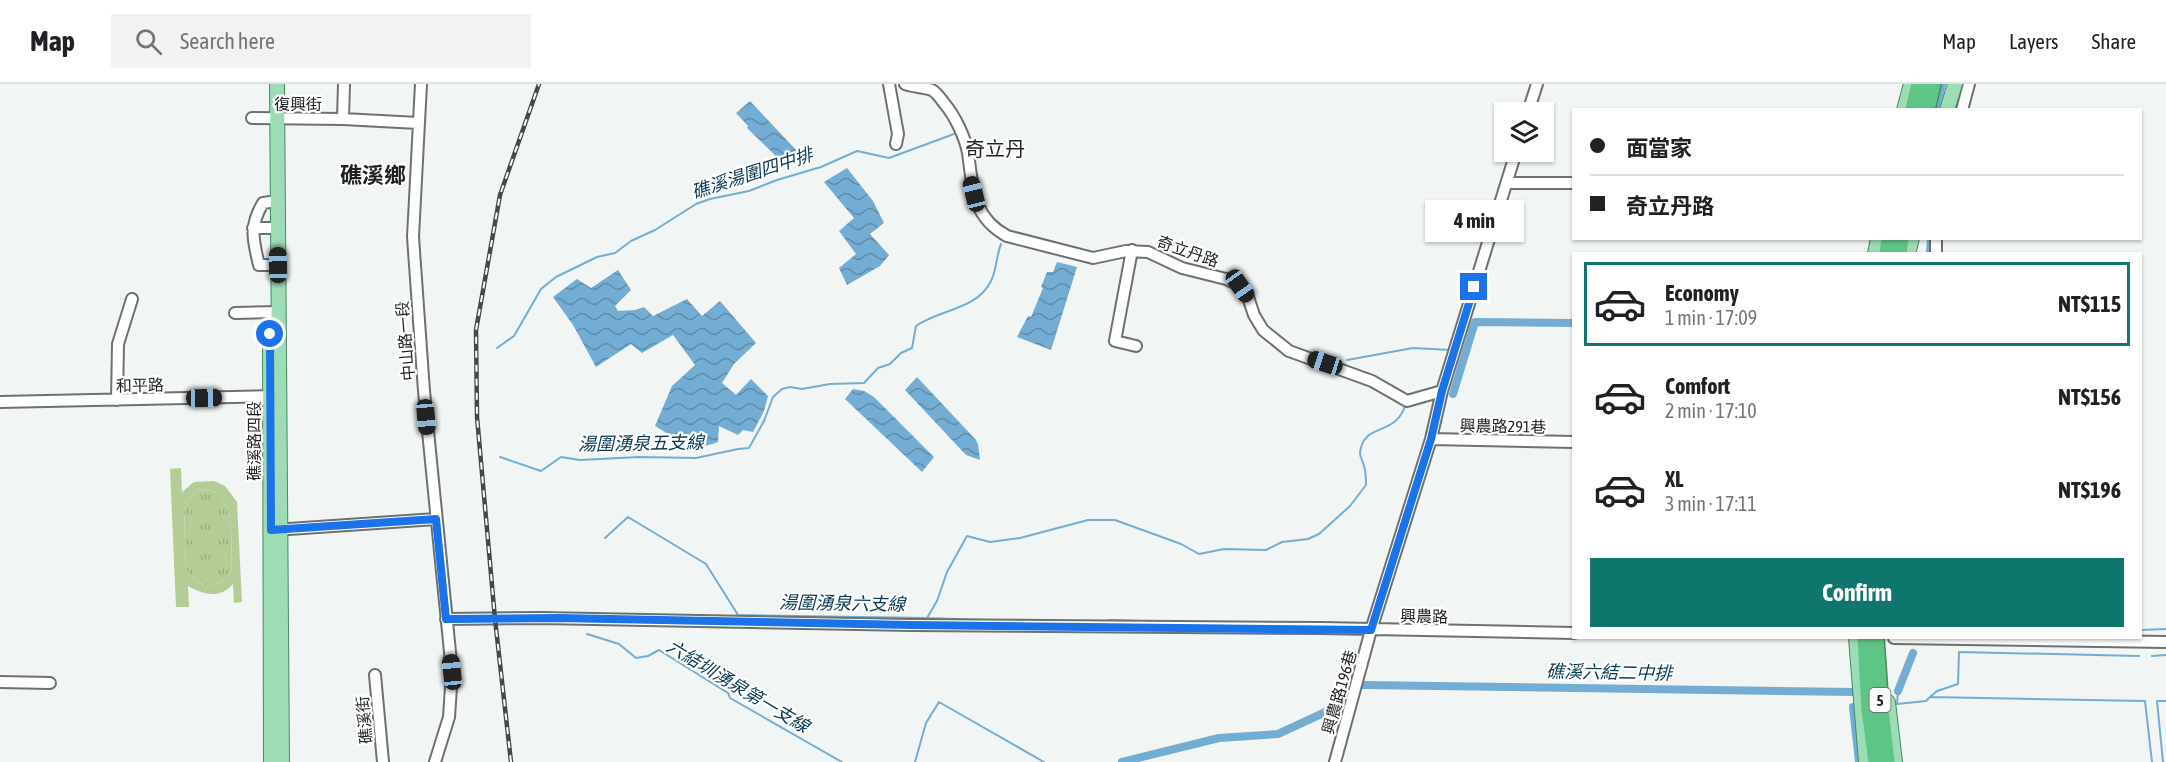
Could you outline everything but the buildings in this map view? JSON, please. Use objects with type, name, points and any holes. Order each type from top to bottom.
[{"type":"highway","points":[[1913,108],[1919,84]]},
{"type":"highway","points":[[1927,108],[1933,84]]},
{"type":"highway","name":"5","points":[[1865,639],[1869,709],[1876,762]]},
{"type":"highway","name":"5","points":[[1876,639],[1887,762]]},
{"type":"main road","points":[[269,84],[273,119]]},
{"type":"main road","points":[[273,119],[277,84]]},
{"type":"main road","points":[[1905,108],[1911,84]]},
{"type":"main road","points":[[1948,108],[1955,84]]},
{"type":"main road","name":"礁溪路四段","points":[[273,119],[276,530],[282,762]]},
{"type":"main road","name":"礁溪路四段","points":[[271,762],[276,530]]},
{"type":"main road","points":[[1856,639],[1866,762]]},
{"type":"main road","points":[[1883,639],[1895,762]]},
{"type":"street","name":"復興街","points":[[343,119],[344,84]]},
{"type":"street","name":"中山路一段","points":[[421,84],[413,237],[436,519],[452,672],[449,717],[435,762]]},
{"type":"street","points":[[889,84],[898,134],[896,144]]},
{"type":"street","name":"奇立丹路","points":[[905,84],[933,91],[947,107],[964,139],[969,173],[979,208],[984,219],[994,229],[1007,236],[1093,258],[1132,250],[1148,252],[1182,268],[1226,279],[1240,286],[1248,297],[1254,315],[1263,330],[1289,351],[1365,378],[1407,401],[1442,391]]},
{"type":"street","points":[[1531,102],[1537,84]]},
{"type":"street","points":[[1963,108],[1969,84]]},
{"type":"street","name":"復興街","points":[[252,118],[418,123]]},
{"type":"street","points":[[1371,630],[1431,439],[1442,391],[1513,162]]},
{"type":"street","points":[[1507,183],[1572,183]]},
{"type":"street","points":[[273,201],[263,203],[254,218],[253,241],[259,265],[274,265]]},
{"type":"street","points":[[254,228],[274,228]]},
{"type":"street","points":[[1132,250],[1115,341],[1137,346]]},
{"type":"street","points":[[117,400],[118,344],[132,299]]},
{"type":"street","points":[[235,313],[274,313]]},
{"type":"street","name":"和平路","points":[[0,402],[275,396]]},
{"type":"street","name":"興農路291巷","points":[[1431,439],[1572,442]]},
{"type":"street","points":[[276,530],[436,519]]},
{"type":"street","name":"興農路","points":[[446,619],[542,618],[968,626],[1572,633]]},
{"type":"street","name":"興農路196巷","points":[[1335,762],[1371,630]]},
{"type":"street","points":[[1989,639],[2166,642]]},
{"type":"street","name":"礁溪街","points":[[375,675],[383,762]]},
{"type":"street","points":[[0,682],[50,683]]},
{"type":"green space","points":[[181,468],[182,492],[194,482],[214,481],[225,486],[237,502],[242,602],[234,603],[233,584],[217,594],[200,592],[188,586],[189,607],[176,607],[170,469]],"holes":[[[206,489],[216,493],[228,510],[232,568],[223,581],[210,585],[197,582],[186,570],[184,510],[198,491]]]},
{"type":"green space","points":[[206,489],[216,493],[223,500],[228,510],[231,533],[232,568],[223,581],[210,585],[197,582],[186,570],[184,510],[192,496]]},
{"type":"water","points":[[750,101],[798,152],[784,164],[747,128],[748,126],[736,113]]},
{"type":"water","points":[[847,168],[873,201],[884,223],[870,234],[889,255],[880,266],[847,285],[839,268],[856,254],[839,231],[854,218],[824,182]]},
{"type":"water","points":[[1057,262],[1077,267],[1051,350],[1017,337],[1028,316],[1031,317],[1047,272],[1053,272]]},
{"type":"water","points":[[618,270],[631,290],[615,306],[618,311],[644,307],[653,316],[687,299],[702,316],[720,301],[756,343],[734,364],[722,383],[736,395],[751,379],[768,396],[764,411],[753,432],[743,430],[738,435],[719,426],[718,442],[700,446],[678,440],[655,426],[672,386],[695,365],[673,335],[642,353],[631,344],[596,367],[573,325],[553,297],[577,279],[591,288]]},
{"type":"water","points":[[917,377],[976,440],[980,460],[966,455],[905,390]]},
{"type":"water","points":[[853,389],[864,391],[874,397],[934,457],[922,472],[845,399]]},
{"type":"waterway","points":[[1936,108],[1942,84]]},
{"type":"waterway","name":"礁溪湯圍四中排","points":[[497,348],[514,336],[541,289],[556,277],[597,257],[615,253],[631,241],[655,230],[696,204],[749,191],[821,167],[857,151],[889,158],[954,134]]},
{"type":"waterway","points":[[1930,252],[1931,240]]},
{"type":"waterway","name":"湯圍湧泉五支線","points":[[500,457],[541,471],[561,457],[580,460],[639,457],[696,458],[749,448],[764,421],[773,397],[782,389],[864,383],[878,368],[890,364],[901,353],[912,348],[916,326],[977,298],[991,281],[1001,244]]},
{"type":"waterway","points":[[1453,394],[1475,322],[1572,323]]},
{"type":"waterway","points":[[1347,360],[1413,348],[1451,350]]},
{"type":"waterway","name":"湯圍湧泉六支線","points":[[605,538],[628,517],[706,564],[738,615],[927,618],[937,601],[947,572],[967,536],[990,542],[1020,538],[1088,520],[1115,520],[1181,544],[1199,554],[1224,549],[1266,550],[1282,542],[1308,539],[1319,534],[1350,506],[1366,485],[1360,455],[1362,443],[1373,433],[1394,422],[1405,406]]},
{"type":"waterway","points":[[1426,434],[1430,421]]},
{"type":"waterway","points":[[927,618],[1017,621]]},
{"type":"waterway","points":[[1109,620],[1172,622]]},
{"type":"waterway","points":[[2142,630],[2166,629]]},
{"type":"waterway","name":"六結圳湧泉第一支線","points":[[587,634],[619,644],[636,658],[648,656],[659,650],[728,693],[730,698],[842,762]]},
{"type":"waterway","points":[[1930,697],[1937,691],[1958,684],[1959,652],[2139,656]]},
{"type":"waterway","points":[[1898,691],[1913,653]]},
{"type":"waterway","points":[[2152,656],[2166,655]]},
{"type":"waterway","name":"礁溪六結二中排","points":[[1363,685],[1854,692]]},
{"type":"waterway","points":[[1898,691],[1897,704],[1926,701],[1930,697],[2145,701],[2152,762]]},
{"type":"waterway","points":[[1122,762],[1219,738],[1278,734],[1345,703],[1350,692]]},
{"type":"waterway","points":[[2163,762],[2157,701],[2166,701]]},
{"type":"waterway","name":"六結圳湧泉第一支線","points":[[915,762],[926,723],[939,702],[1044,762]]},
{"type":"waterway","points":[[1329,762],[1345,703]]},
{"type":"waterway","points":[[1853,707],[1859,762]]},
{"type":"railway","points":[[511,762],[495,619],[477,417],[476,330],[500,195],[539,84]]},
{"type":"district","name":"奇立丹","points":[[995,148]]},
{"type":"district","name":"礁溪鄉","points":[[373,175]]},
{"type":"route","points":[[270,334],[271,530],[436,519],[446,619],[558,618],[1371,630],[1431,439],[1442,391],[1474,287]]}]
